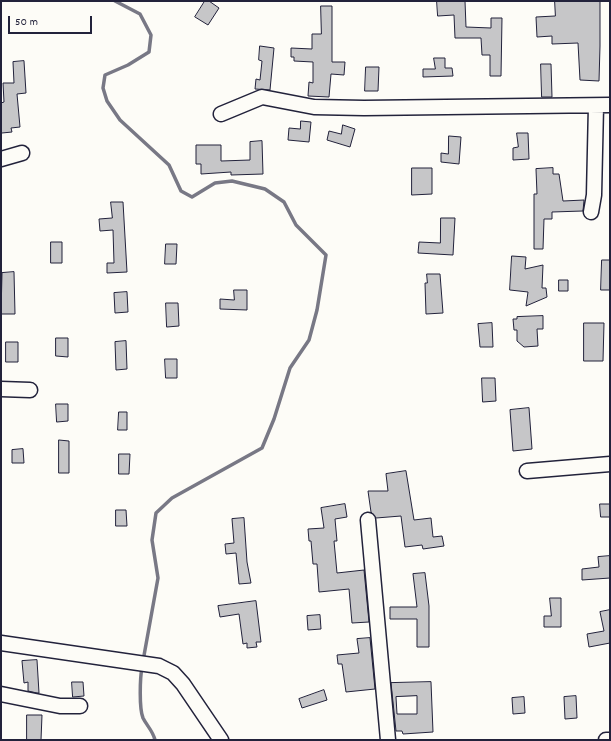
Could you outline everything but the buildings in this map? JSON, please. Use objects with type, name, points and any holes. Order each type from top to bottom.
[{"type":"street","points":[[221,114],[262,97],[314,107],[343,108],[610,106]]},
{"type":"street","points":[[591,212],[594,195],[596,106]]},
{"type":"street","points":[[1,159],[22,153]]},
{"type":"street","points":[[1,388],[30,390]]},
{"type":"street","points":[[527,471],[610,464]]},
{"type":"street","points":[[368,520],[388,740]]},
{"type":"street","points":[[1,643],[159,666],[174,673],[221,740]]},
{"type":"street","points":[[1,694],[60,706],[80,706]]},
{"type":"waterway","points":[[115,1],[140,14],[151,35],[149,52],[128,65],[105,75],[103,88],[107,101],[120,120],[169,165],[181,191],[192,197],[215,183],[232,181],[265,189],[284,202],[296,225],[326,255],[317,310],[309,340],[290,368],[274,419],[262,448],[172,498],[156,513],[152,540],[158,578],[143,661]]},
{"type":"waterway","points":[[142,667],[140,693],[142,713],[143,718],[155,740]]}]
